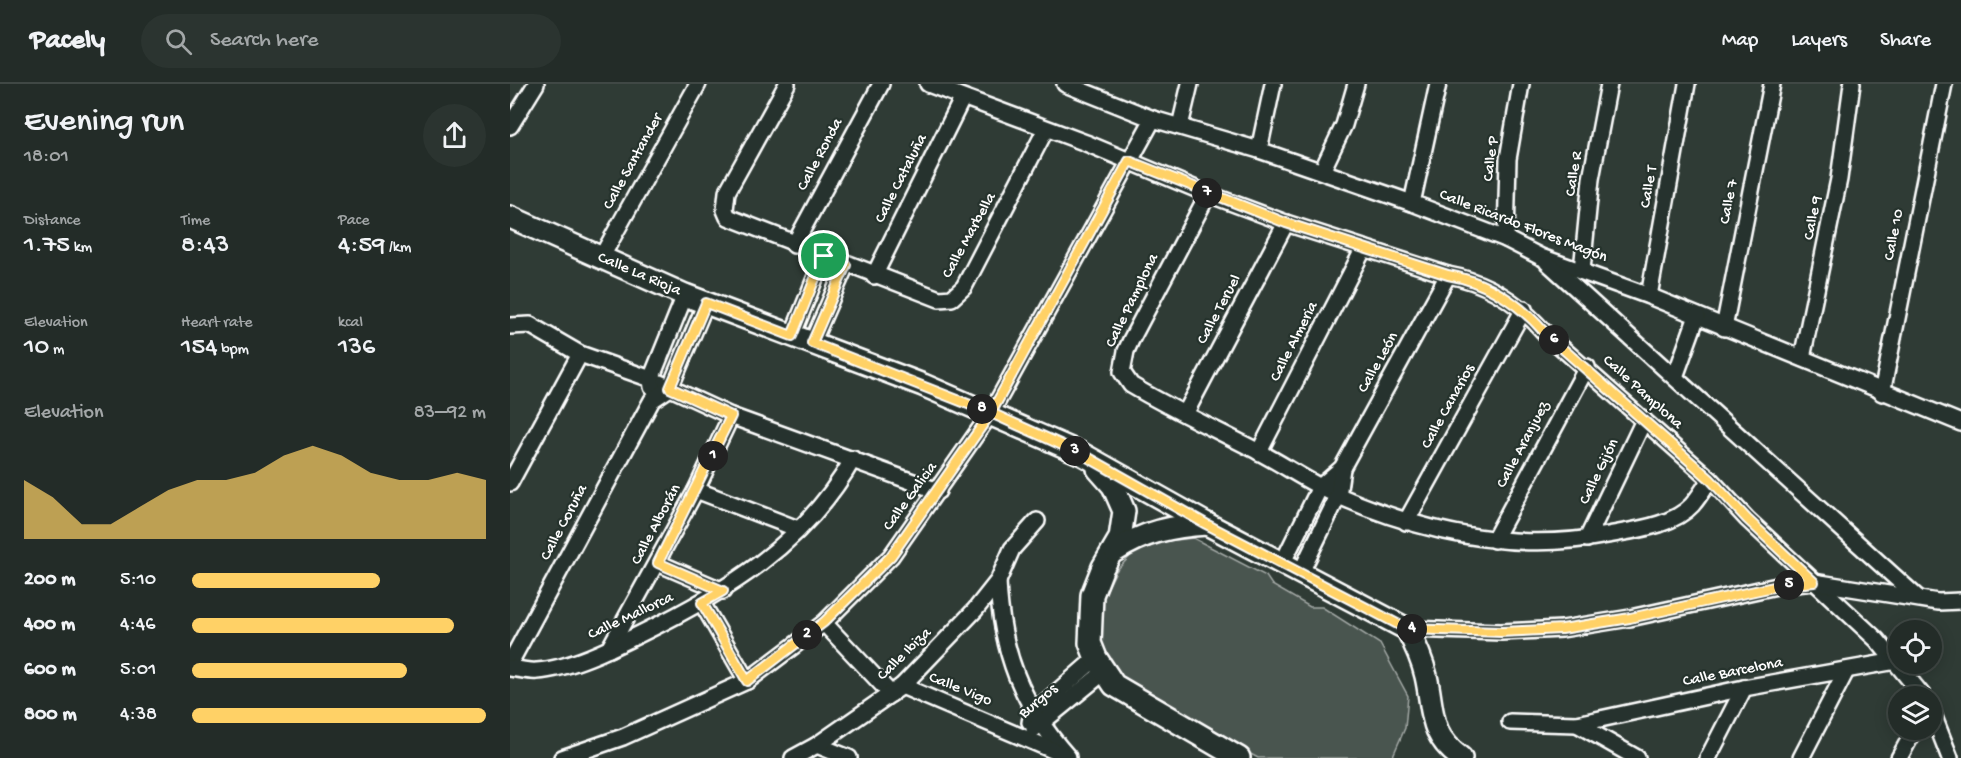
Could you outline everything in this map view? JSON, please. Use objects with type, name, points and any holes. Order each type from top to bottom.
[{"type":"street","points":[[510,126],[536,84]]},
{"type":"street","name":"Calle Santander","points":[[601,258],[698,84]]},
{"type":"street","name":"Calle Marbella","points":[[788,84],[727,192],[725,210],[728,218],[929,297],[945,299],[958,294],[1003,215],[1046,129]]},
{"type":"street","name":"Calle Ronda","points":[[794,244],[882,84]]},
{"type":"street","points":[[928,84],[962,99],[1129,161],[1208,194]]},
{"type":"street","name":"Calle Ricardo Flores Magón","points":[[1065,84],[1102,90],[1153,119],[1259,150],[1412,203],[1506,239],[1541,256],[1649,296],[1882,393],[1960,418]]},
{"type":"street","points":[[1180,126],[1190,84]]},
{"type":"street","points":[[1259,150],[1273,84]]},
{"type":"street","points":[[1322,171],[1344,125],[1356,84]]},
{"type":"street","points":[[1412,203],[1438,84]]},
{"type":"street","name":"Calle P","points":[[1506,239],[1508,159],[1521,84]]},
{"type":"street","name":"Calle R","points":[[1582,270],[1591,179],[1609,84]]},
{"type":"street","name":"Calle T","points":[[1649,296],[1687,84]]},
{"type":"street","name":"Calle 7","points":[[1724,328],[1772,84]]},
{"type":"street","name":"Calle 9","points":[[1802,358],[1839,179],[1852,84]]},
{"type":"street","name":"Calle 10","points":[[1882,393],[1944,84]]},
{"type":"street","name":"Calle Cataluña","points":[[874,276],[962,99]]},
{"type":"street","name":"Calle Galicia","points":[[562,758],[623,737],[747,681],[824,622],[891,556],[991,413],[1153,119]]},
{"type":"street","name":"Calle Pamplona","points":[[1710,479],[1692,506],[1679,515],[1631,530],[1587,539],[1494,540],[1406,522],[1338,496],[1131,385],[1122,372],[1126,351],[1208,194],[1286,223],[1448,275],[1468,278],[1492,288],[1524,309],[1545,333],[1587,367],[1710,479],[1747,519],[1814,582]]},
{"type":"street","name":"Calle La Rioja","points":[[510,217],[685,295],[991,413],[1082,454],[1206,524],[1407,629],[1501,632],[1562,629],[1630,618],[1778,586],[1814,582],[1918,598]]},
{"type":"street","name":"Calle Teruel","points":[[1185,414],[1286,223]]},
{"type":"street","name":"Calle Almeria","points":[[1259,452],[1364,248]]},
{"type":"street","points":[[792,336],[824,256]]},
{"type":"street","points":[[1541,256],[1918,598],[1950,604],[1961,601]]},
{"type":"street","points":[[812,343],[846,265]]},
{"type":"street","name":"Calle León","points":[[1291,569],[1320,487],[1342,468],[1448,275]]},
{"type":"street","points":[[652,400],[651,379],[685,295]]},
{"type":"street","points":[[670,388],[706,303]]},
{"type":"street","name":"Calle Canarios","points":[[1406,522],[1524,309]]},
{"type":"street","points":[[1675,377],[1697,316]]},
{"type":"street","points":[[510,326],[530,325],[580,354],[651,379],[731,416],[938,491]]},
{"type":"street","points":[[510,483],[580,354]]},
{"type":"street","name":"Calle Aranjuez","points":[[1494,540],[1587,367]]},
{"type":"street","name":"Calle Coruña","points":[[510,663],[652,400],[670,388]]},
{"type":"street","name":"Calle Alborán","points":[[609,649],[658,563],[731,416]]},
{"type":"street","name":"Calle Gijón","points":[[1587,539],[1644,420]]},
{"type":"street","points":[[1082,454],[1113,486],[1122,502],[1123,528],[1115,551],[1103,567],[1092,596],[1090,644],[1100,665],[1114,684],[1136,699],[1239,758]]},
{"type":"street","name":"Calle Mallorca","points":[[510,668],[536,671],[609,649],[723,591],[768,557],[798,529],[840,481],[853,459]]},
{"type":"street","name":"Calle León","points":[[1291,569],[1338,496],[1342,468]]},
{"type":"street","points":[[696,490],[798,529]]},
{"type":"street","name":"Calle Ibiza","points":[[793,758],[817,745],[897,690],[975,610],[998,581],[1012,549],[1037,521]]},
{"type":"street","points":[[1115,551],[1155,531],[1206,524]]},
{"type":"street","points":[[658,563],[723,591]]},
{"type":"street","name":"Calle Ibiza","points":[[998,581],[999,610],[1011,665],[1037,718],[1069,757]]},
{"type":"street","points":[[1814,582],[1888,653]]},
{"type":"street","points":[[702,603],[747,681]]},
{"type":"street","name":"Calle Vigo","points":[[824,622],[897,690],[1026,736],[1069,757]]},
{"type":"street","points":[[1407,629],[1419,653],[1427,678],[1437,734],[1461,758]]},
{"type":"street","name":"Calle Barcelona","points":[[1510,722],[1577,724],[1744,688],[1888,663]]},
{"type":"street","name":"Burgos","points":[[1026,736],[1037,718],[1100,665]]},
{"type":"street","points":[[1801,758],[1846,671]]},
{"type":"street","points":[[1906,674],[1915,686]]},
{"type":"street","points":[[1708,758],[1744,688]]},
{"type":"street","name":"Calle Barcelona","points":[[1577,724],[1638,758]]},
{"type":"street","points":[[1942,738],[1950,758]]},
{"type":"street","points":[[1899,758],[1909,740]]},
{"type":"street","points":[[817,745],[849,758]]},
{"type":"shaded area","points":[[1193,538],[1266,576],[1272,585],[1310,607],[1322,607],[1380,644],[1408,696],[1405,728],[1392,758],[1258,758],[1115,680],[1094,647],[1097,610],[1116,571],[1137,549],[1167,541]]},
{"type":"route","points":[[824,256],[792,336],[706,303],[670,388],[731,416],[658,563],[723,591],[702,603],[747,681],[824,622],[853,596],[891,556],[991,413],[1082,454],[1206,524],[1407,629],[1501,632],[1562,629],[1630,618],[1744,592],[1814,582],[1747,519],[1710,479],[1587,367],[1545,333],[1524,309],[1492,288],[1468,278],[1448,275],[1286,223],[1129,161],[991,413],[812,343],[846,265],[824,256]]}]
